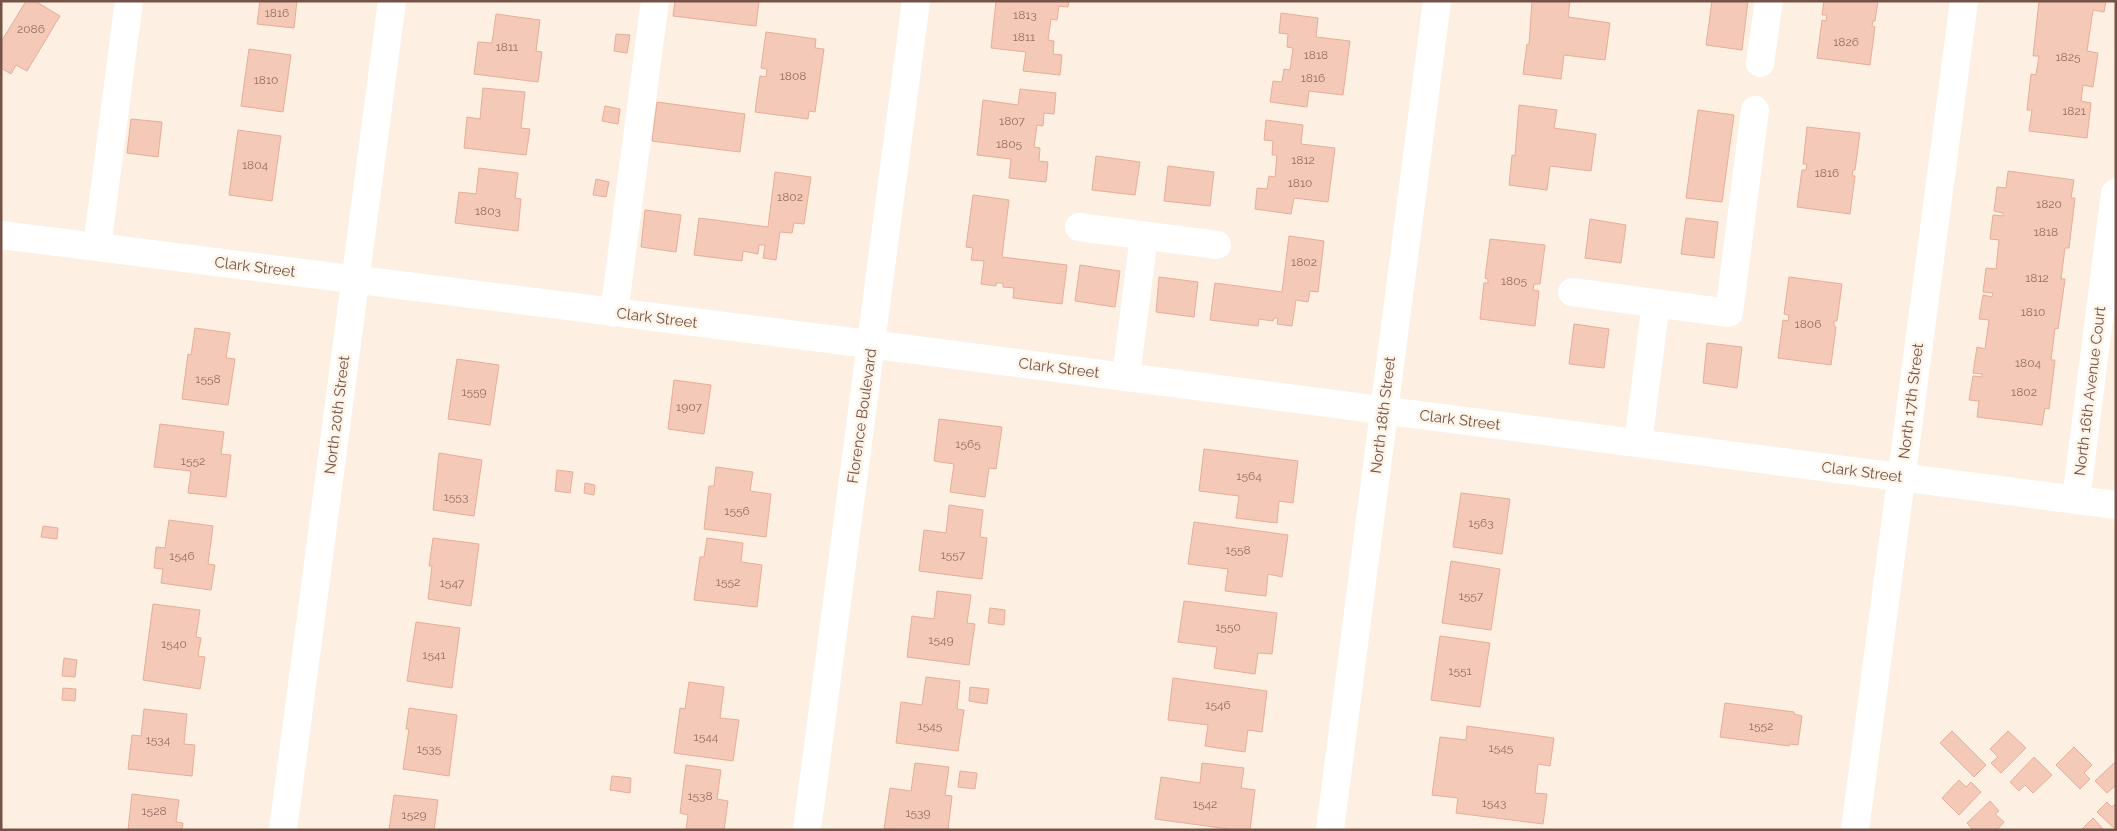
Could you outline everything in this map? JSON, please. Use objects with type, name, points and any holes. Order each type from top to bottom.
[{"type":"street","points":[[97,247],[129,1]]},
{"type":"street","name":"North 20th Street","points":[[283,830],[392,1]]},
{"type":"street","points":[[614,313],[655,1]]},
{"type":"street","name":"Florence Boulevard","points":[[807,830],[916,1]]},
{"type":"street","name":"North 18th Street","points":[[1330,830],[1437,1]]},
{"type":"street","points":[[1760,63],[1769,1]]},
{"type":"street","name":"North 17th Street","points":[[1855,830],[1964,1]]},
{"type":"street","points":[[1572,292],[1729,313],[1755,110]]},
{"type":"street","name":"North 16th Avenue Court","points":[[2076,500],[2115,193]]},
{"type":"street","points":[[1079,227],[1218,245]]},
{"type":"street","name":"Clark Street","points":[[1,235],[1126,376],[2116,505]]},
{"type":"street","points":[[1126,376],[1144,236]]},
{"type":"street","points":[[1638,443],[1656,303]]},
{"type":"building","points":[[26,1],[35,1],[60,16],[27,71],[16,65],[11,74],[1,68],[1,42]]},
{"type":"building","points":[[260,1],[297,1],[294,28],[257,24]]},
{"type":"building","points":[[675,1],[759,1],[756,26],[673,16]]},
{"type":"building","points":[[996,1],[1069,1],[1068,7],[1059,6],[1057,20],[1051,19],[1048,40],[1054,41],[1053,54],[1062,55],[1060,75],[1023,71],[1026,52],[991,48]]},
{"type":"building","points":[[1532,1],[1570,1],[1568,17],[1610,23],[1605,60],[1564,55],[1561,79],[1523,74],[1527,44],[1529,45]]},
{"type":"building","points":[[1712,1],[1748,1],[1742,50],[1706,45]]},
{"type":"building","points":[[1824,1],[1878,1],[1875,21],[1873,21],[1872,26],[1875,27],[1870,65],[1817,58],[1822,20],[1826,21],[1827,15],[1822,15]]},
{"type":"building","points":[[2039,1],[2106,1],[2104,12],[2093,10],[2087,51],[2098,53],[2093,87],[2083,85],[2081,101],[2091,103],[2087,138],[2029,131],[2032,110],[2027,110],[2031,74],[2036,75],[2039,56],[2033,56]]},
{"type":"building","points":[[1281,13],[1318,18],[1316,37],[1350,41],[1343,95],[1309,91],[1307,107],[1270,102],[1273,81],[1282,82],[1284,69],[1290,70],[1293,48],[1287,47],[1288,34],[1279,33]]},
{"type":"building","points":[[496,14],[540,20],[536,51],[542,52],[538,82],[474,74],[478,42],[492,43]]},
{"type":"building","points":[[766,32],[816,39],[815,48],[824,49],[815,112],[809,111],[808,119],[755,112],[760,76],[766,77],[767,69],[761,68]]},
{"type":"building","points":[[616,34],[630,35],[627,53],[614,51]]},
{"type":"building","points":[[249,49],[291,55],[283,112],[241,106]]},
{"type":"building","points":[[483,88],[525,92],[521,128],[530,129],[526,155],[464,148],[467,117],[480,119]]},
{"type":"building","points":[[1020,89],[1056,93],[1054,114],[1044,113],[1043,126],[1037,125],[1034,147],[1040,148],[1039,161],[1048,162],[1046,182],[1009,178],[1011,159],[977,155],[983,100],[1018,105]]},
{"type":"building","points":[[657,102],[745,114],[740,152],[652,141]]},
{"type":"building","points":[[1519,105],[1557,110],[1554,128],[1596,134],[1591,171],[1550,166],[1547,190],[1509,185],[1512,155],[1515,156]]},
{"type":"building","points":[[605,106],[620,109],[618,124],[602,121]]},
{"type":"building","points":[[1698,110],[1734,115],[1722,202],[1686,198]]},
{"type":"building","points":[[131,119],[162,122],[158,157],[127,153]]},
{"type":"building","points":[[1266,120],[1303,125],[1301,144],[1335,148],[1328,202],[1294,198],[1291,214],[1255,209],[1257,188],[1267,189],[1269,176],[1275,177],[1277,155],[1272,155],[1273,141],[1264,140]]},
{"type":"building","points":[[1807,127],[1860,133],[1855,170],[1853,170],[1852,176],[1855,176],[1850,214],[1797,207],[1802,170],[1806,170],[1807,164],[1803,164]]},
{"type":"building","points":[[238,130],[281,136],[272,201],[229,195]]},
{"type":"building","points":[[1096,156],[1140,162],[1135,195],[1092,190]]},
{"type":"building","points":[[1168,166],[1214,172],[1210,206],[1164,201]]},
{"type":"building","points":[[479,168],[518,173],[515,198],[521,199],[518,231],[455,223],[459,192],[476,194]]},
{"type":"building","points":[[2008,171],[2074,180],[2071,198],[2075,198],[2069,248],[2065,248],[2061,279],[2065,279],[2058,329],[2055,328],[2051,360],[2055,360],[2049,409],[2045,408],[2042,425],[1977,417],[1979,401],[1969,400],[1973,376],[1982,377],[1982,374],[1973,373],[1977,347],[1985,349],[1989,320],[1979,319],[1983,295],[1992,297],[1993,293],[1983,292],[1986,268],[1996,269],[1999,240],[1990,239],[1993,215],[2003,216],[2003,213],[1994,211],[1997,187],[2006,188]]},
{"type":"building","points":[[775,172],[811,177],[804,224],[794,223],[792,233],[780,232],[776,260],[763,258],[765,245],[759,245],[758,254],[743,251],[742,261],[694,255],[699,218],[768,227]]},
{"type":"building","points":[[596,179],[609,182],[606,197],[593,195]]},
{"type":"building","points":[[973,195],[1009,200],[1002,257],[1067,265],[1062,304],[1013,298],[1014,288],[1003,287],[1003,283],[996,283],[996,286],[981,284],[984,261],[971,260],[973,248],[966,247]]},
{"type":"building","points":[[645,210],[681,215],[676,252],[641,247]]},
{"type":"building","points":[[1686,218],[1718,222],[1714,258],[1681,254]]},
{"type":"building","points":[[1590,219],[1626,225],[1621,263],[1585,258]]},
{"type":"building","points":[[1289,236],[1324,241],[1318,292],[1310,291],[1308,302],[1296,300],[1292,326],[1277,324],[1278,318],[1274,318],[1273,321],[1259,319],[1258,326],[1210,320],[1215,283],[1282,292]]},
{"type":"building","points":[[1490,239],[1545,245],[1540,284],[1534,284],[1533,290],[1539,291],[1535,326],[1480,319],[1484,283],[1488,283],[1488,279],[1485,278]]},
{"type":"building","points":[[1080,265],[1120,271],[1115,307],[1075,301]]},
{"type":"building","points":[[1159,277],[1198,282],[1194,317],[1156,312]]},
{"type":"building","points":[[1789,277],[1842,284],[1837,321],[1834,321],[1834,326],[1836,327],[1831,365],[1778,358],[1783,320],[1788,321],[1789,315],[1784,314]]},
{"type":"building","points":[[1574,324],[1609,329],[1604,368],[1569,364]]},
{"type":"building","points":[[195,328],[230,333],[226,358],[235,359],[228,405],[182,399],[188,354],[191,355]]},
{"type":"building","points":[[1707,343],[1742,347],[1737,388],[1703,383]]},
{"type":"building","points":[[457,359],[499,365],[490,425],[448,419]]},
{"type":"building","points":[[674,380],[711,385],[704,434],[668,429]]},
{"type":"building","points":[[939,419],[1002,427],[996,469],[989,468],[985,497],[950,492],[954,464],[934,461]]},
{"type":"building","points":[[160,424],[224,432],[221,454],[231,455],[226,497],[188,493],[191,471],[154,467]]},
{"type":"building","points":[[1204,449],[1298,461],[1293,503],[1279,501],[1277,523],[1236,518],[1239,496],[1199,491]]},
{"type":"building","points":[[439,453],[482,460],[474,516],[433,510]]},
{"type":"building","points":[[716,467],[753,472],[750,491],[771,494],[766,537],[704,529],[709,486],[714,486]]},
{"type":"building","points":[[557,470],[573,472],[570,493],[555,491]]},
{"type":"building","points":[[585,483],[595,485],[594,495],[584,493]]},
{"type":"building","points":[[1461,493],[1510,499],[1502,554],[1453,547]]},
{"type":"building","points":[[949,505],[983,510],[980,537],[987,538],[982,579],[919,571],[924,530],[946,533]]},
{"type":"building","points":[[169,520],[213,526],[208,564],[215,565],[211,590],[161,583],[163,569],[154,568],[156,547],[165,548]]},
{"type":"building","points":[[1194,522],[1288,535],[1282,577],[1268,574],[1266,596],[1225,591],[1228,569],[1188,564]]},
{"type":"building","points":[[43,526],[58,528],[57,539],[41,537]]},
{"type":"building","points":[[433,538],[479,544],[471,606],[428,599],[432,566],[429,566]]},
{"type":"building","points":[[707,538],[743,543],[741,562],[762,565],[757,607],[694,600],[700,557],[704,557]]},
{"type":"building","points":[[1451,561],[1500,569],[1491,630],[1442,623]]},
{"type":"building","points":[[937,591],[971,595],[967,623],[975,624],[969,665],[907,657],[912,616],[934,619]]},
{"type":"building","points":[[1184,601],[1277,613],[1272,654],[1258,653],[1255,674],[1214,668],[1217,647],[1178,642]]},
{"type":"building","points":[[153,604],[200,610],[196,637],[201,638],[198,656],[205,657],[200,689],[143,680]]},
{"type":"building","points":[[990,608],[1005,610],[1004,625],[988,623]]},
{"type":"building","points":[[416,622],[460,628],[452,688],[407,681]]},
{"type":"building","points":[[1440,636],[1490,643],[1480,707],[1431,700]]},
{"type":"building","points":[[64,658],[77,660],[75,677],[62,676]]},
{"type":"building","points":[[926,677],[960,681],[957,709],[964,710],[958,751],[896,743],[901,702],[922,705]]},
{"type":"building","points":[[1173,678],[1267,691],[1262,732],[1248,730],[1245,752],[1205,746],[1208,725],[1168,720]]},
{"type":"building","points":[[689,682],[724,687],[720,718],[739,720],[733,761],[674,753],[680,708],[685,709]]},
{"type":"building","points":[[970,687],[989,689],[987,704],[969,701]]},
{"type":"building","points":[[63,688],[76,689],[75,701],[62,700]]},
{"type":"building","points":[[1725,703],[1794,712],[1794,714],[1802,716],[1798,745],[1790,744],[1789,746],[1720,737]]},
{"type":"building","points":[[409,708],[457,715],[449,776],[403,769],[409,729],[406,729]]},
{"type":"building","points":[[144,709],[187,714],[184,744],[195,745],[192,776],[128,769],[132,735],[141,736]]},
{"type":"building","points":[[1467,726],[1554,738],[1550,766],[1538,764],[1535,793],[1547,794],[1543,824],[1456,813],[1458,798],[1432,795],[1440,737],[1466,740]]},
{"type":"building","points":[[1952,731],[1986,765],[1974,777],[1940,743]]},
{"type":"building","points":[[2008,731],[2026,748],[2001,773],[1991,763],[1998,757],[1990,749]]},
{"type":"building","points":[[2074,747],[2092,765],[2084,773],[2090,779],[2080,789],[2056,765]]},
{"type":"building","points":[[2034,757],[2052,775],[2033,793],[2025,785],[2019,791],[2010,782]]},
{"type":"building","points":[[2116,761],[2116,785],[2107,793],[2095,781]]},
{"type":"building","points":[[915,763],[949,767],[945,795],[952,796],[948,830],[884,829],[890,788],[911,791]]},
{"type":"building","points":[[1202,763],[1244,768],[1241,788],[1255,790],[1250,830],[1236,830],[1155,819],[1161,777],[1200,783]]},
{"type":"building","points":[[686,765],[721,770],[717,799],[728,801],[724,830],[686,830],[688,815],[680,813]]},
{"type":"building","points":[[960,771],[977,773],[975,789],[958,787]]},
{"type":"building","points":[[612,776],[631,778],[630,793],[610,790]]},
{"type":"building","points":[[1959,780],[1966,787],[1971,782],[1981,792],[1959,815],[1942,798]]},
{"type":"building","points":[[132,794],[179,800],[176,822],[183,823],[182,830],[128,830]]},
{"type":"building","points":[[394,795],[438,800],[434,830],[389,830]]},
{"type":"building","points":[[1990,801],[1999,811],[1995,814],[2004,822],[1997,830],[1973,830],[1967,823]]},
{"type":"building","points":[[2107,802],[2112,807],[2116,803],[2116,830],[2097,812]]},
{"type":"building","points":[[2093,818],[2104,830],[2081,830]]}]
